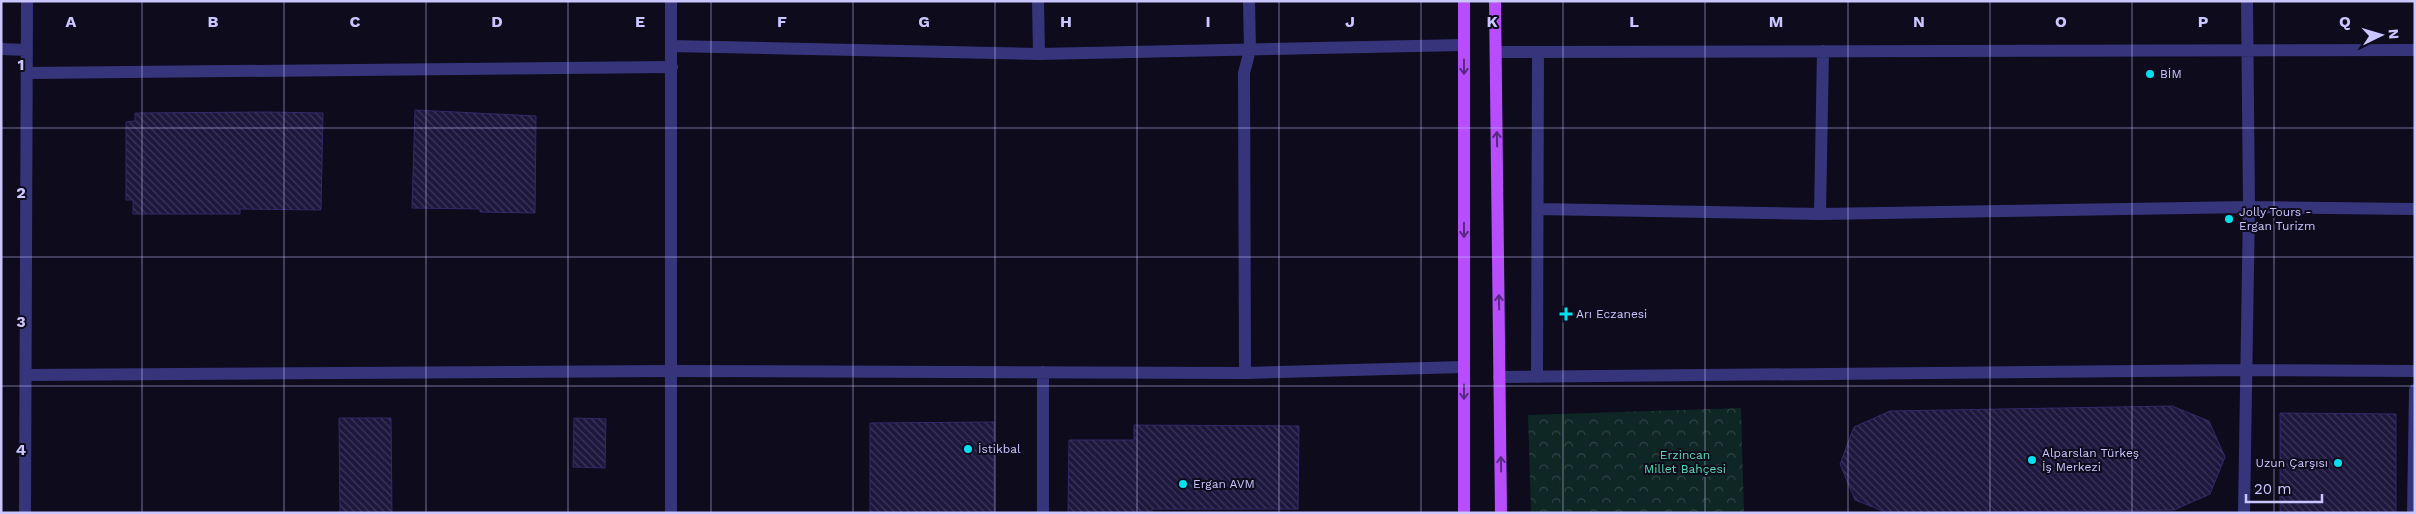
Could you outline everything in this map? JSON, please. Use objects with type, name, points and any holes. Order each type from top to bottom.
[{"type":"main road","points":[[1464,1],[1464,513]]},
{"type":"main road","points":[[1496,1],[1501,513]]},
{"type":"street","points":[[25,513],[27,1]]},
{"type":"street","points":[[671,513],[672,1]]},
{"type":"street","points":[[1038,1],[1039,54]]},
{"type":"street","points":[[1245,373],[1244,72],[1250,50],[1249,1]]},
{"type":"street","points":[[2244,513],[2249,207],[2247,1]]},
{"type":"street","points":[[671,46],[1039,54],[1464,45]]},
{"type":"street","points":[[1,49],[27,50]]},
{"type":"street","points":[[1496,52],[2415,50]]},
{"type":"street","points":[[1820,214],[1823,51]]},
{"type":"street","points":[[1538,52],[1538,377]]},
{"type":"street","points":[[27,73],[672,67]]},
{"type":"street","points":[[1538,209],[1820,214],[2249,207],[2415,209]]},
{"type":"street","points":[[26,375],[671,371],[1245,373],[1464,368]]},
{"type":"street","points":[[1500,377],[2246,370],[2415,371]]},
{"type":"street","points":[[1043,372],[1043,513]]},
{"type":"street","points":[[2413,513],[2415,390]]},
{"type":"green space","name":"Erzincan Millet Bahçesi","points":[[1741,408],[1744,513],[1531,513],[1528,415]]},
{"type":"building","points":[[415,110],[536,116],[535,213],[480,212],[480,209],[412,208]]},
{"type":"building","points":[[135,113],[323,113],[321,210],[240,209],[240,214],[133,214],[133,200],[126,200],[126,122],[135,121]]},
{"type":"building","name":"Alparslan Türkeş İş Merkezi","points":[[2172,406],[2209,421],[2225,457],[2210,494],[2174,510],[1888,513],[1855,500],[1840,464],[1854,427],[1890,411]]},
{"type":"building","name":"Uzun Çarşısı","points":[[2280,413],[2396,414],[2396,513],[2280,513]]},
{"type":"building","points":[[339,418],[391,418],[392,513],[340,513]]},
{"type":"building","points":[[574,418],[606,419],[605,468],[573,467]]},
{"type":"building","points":[[994,422],[994,513],[870,513],[870,423]]},
{"type":"building","name":"Ergan AVM","points":[[1134,425],[1299,426],[1298,509],[1152,509],[1152,513],[1068,513],[1069,440],[1134,440]]},
{"type":"place","name":"BİM","points":[[2150,74]]},
{"type":"place","name":"Jolly Tours - Ergan Turizm","points":[[2229,219]]},
{"type":"place","name":"Arı Eczanesi","points":[[1566,314]]},
{"type":"place","name":"İstikbal","points":[[968,449]]},
{"type":"place","name":"Alparslan Türkeş İş Merkezi","points":[[2032,460]]},
{"type":"place","name":"Uzun Çarşısı","points":[[2338,463]]},
{"type":"place","name":"Ergan AVM","points":[[1183,484]]}]
